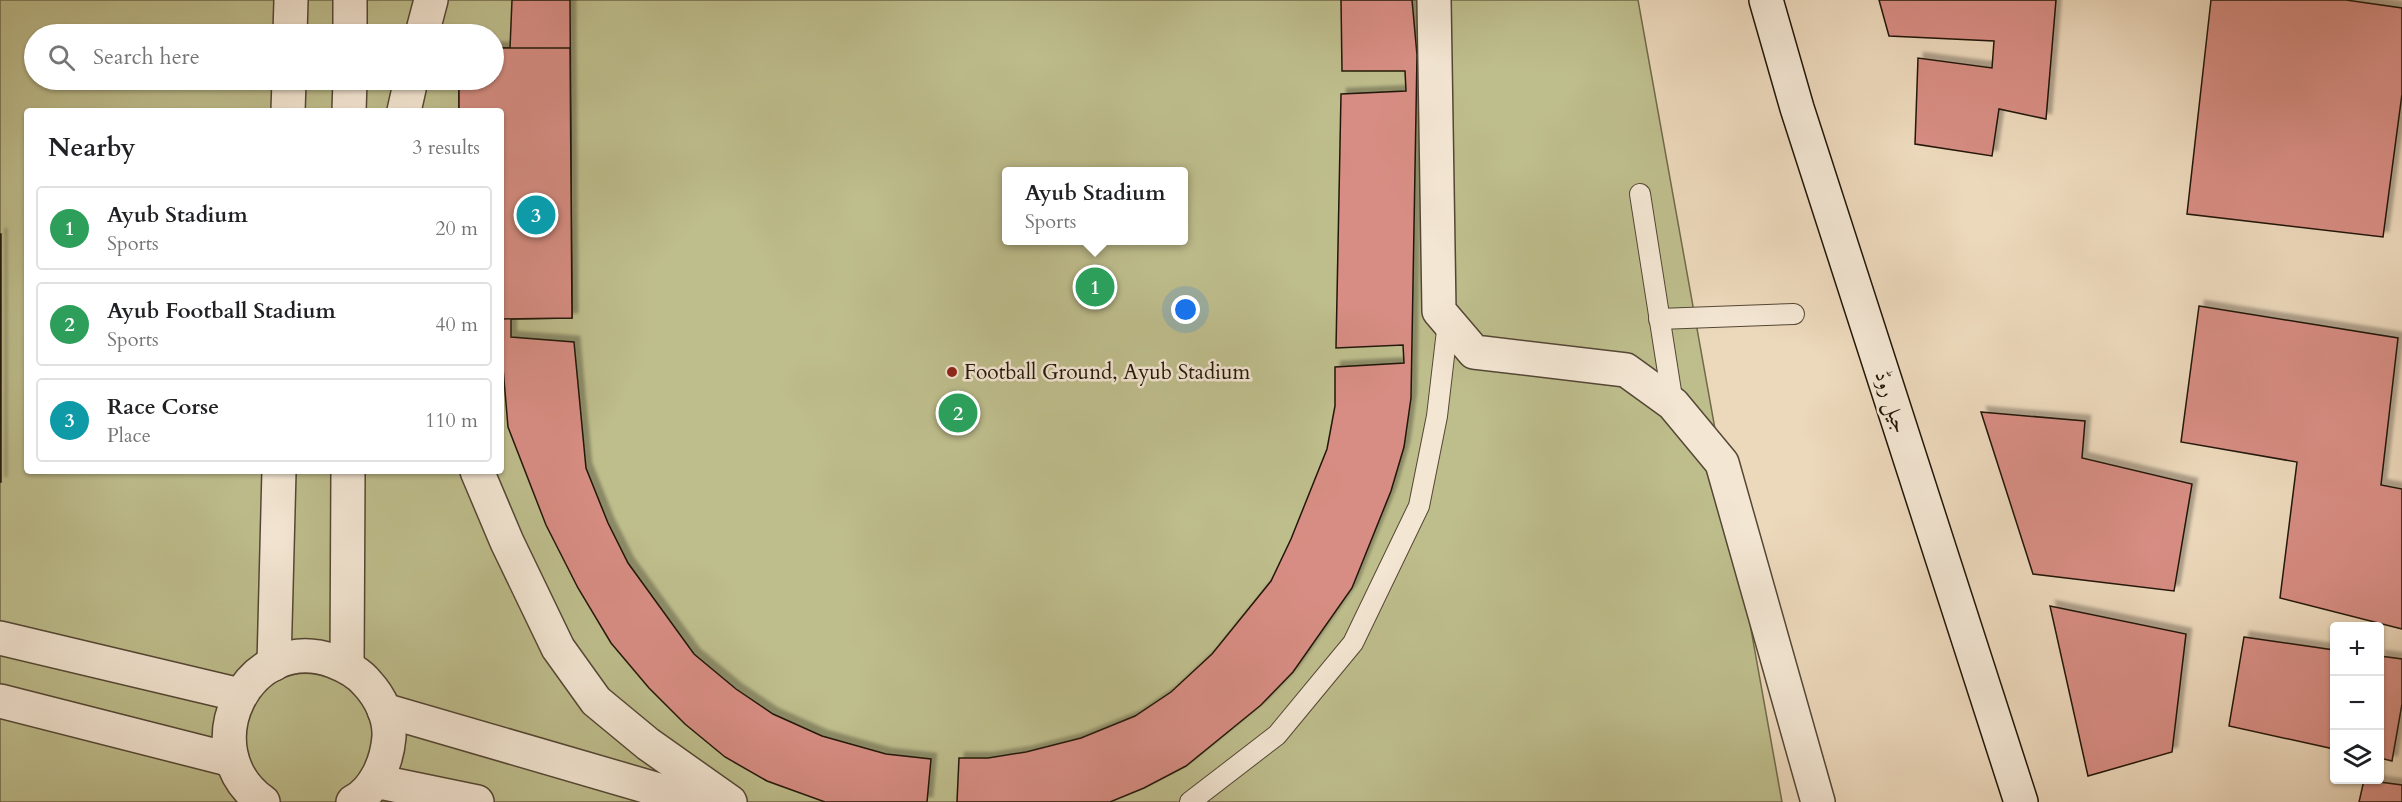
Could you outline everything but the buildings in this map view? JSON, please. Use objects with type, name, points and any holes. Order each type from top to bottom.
[{"type":"street","points":[[290,24],[291,0]]},
{"type":"street","points":[[350,0],[350,24]]},
{"type":"street","points":[[424,24],[430,0]]},
{"type":"street","points":[[1434,0],[1439,311],[1474,352],[1626,370],[1673,404],[1722,463],[1818,802]]},
{"type":"street","name":"جیل روڈ","points":[[1766,0],[1797,108],[2020,802]]},
{"type":"street","points":[[288,108],[289,90]]},
{"type":"street","points":[[349,108],[350,90]]},
{"type":"street","points":[[405,108],[409,90]]},
{"type":"street","points":[[274,664],[279,474]]},
{"type":"street","points":[[347,666],[348,474]]},
{"type":"street","points":[[478,474],[507,542],[558,648],[596,701],[648,744],[730,802]]},
{"type":"street","points":[[0,638],[240,695]]},
{"type":"street","points":[[263,802],[243,783],[232,759],[228,738],[231,716],[240,695],[255,677],[274,664],[298,657],[315,657],[347,666],[376,692],[384,710],[389,734],[386,758],[364,791],[477,802]]},
{"type":"street","points":[[0,701],[232,759]]},
{"type":"street","points":[[384,710],[694,801]]},
{"type":"street","points":[[648,744],[694,801]]},
{"type":"lane","points":[[1640,194],[1673,404]]},
{"type":"lane","points":[[1659,319],[1794,314]]},
{"type":"lane","points":[[1190,802],[1277,735],[1353,643],[1419,506],[1437,416],[1448,322]]},
{"type":"shaded area","points":[[0,0],[1638,0],[1782,802],[0,802]]},
{"type":"place","name":"Race Corse","points":[[536,215]]},
{"type":"place","name":"Ayub Stadium","points":[[1095,287]]},
{"type":"place","name":"Football Ground, Ayub Stadium","points":[[952,372]]},
{"type":"place","name":"Ayub Football Stadium","points":[[958,413]]}]
